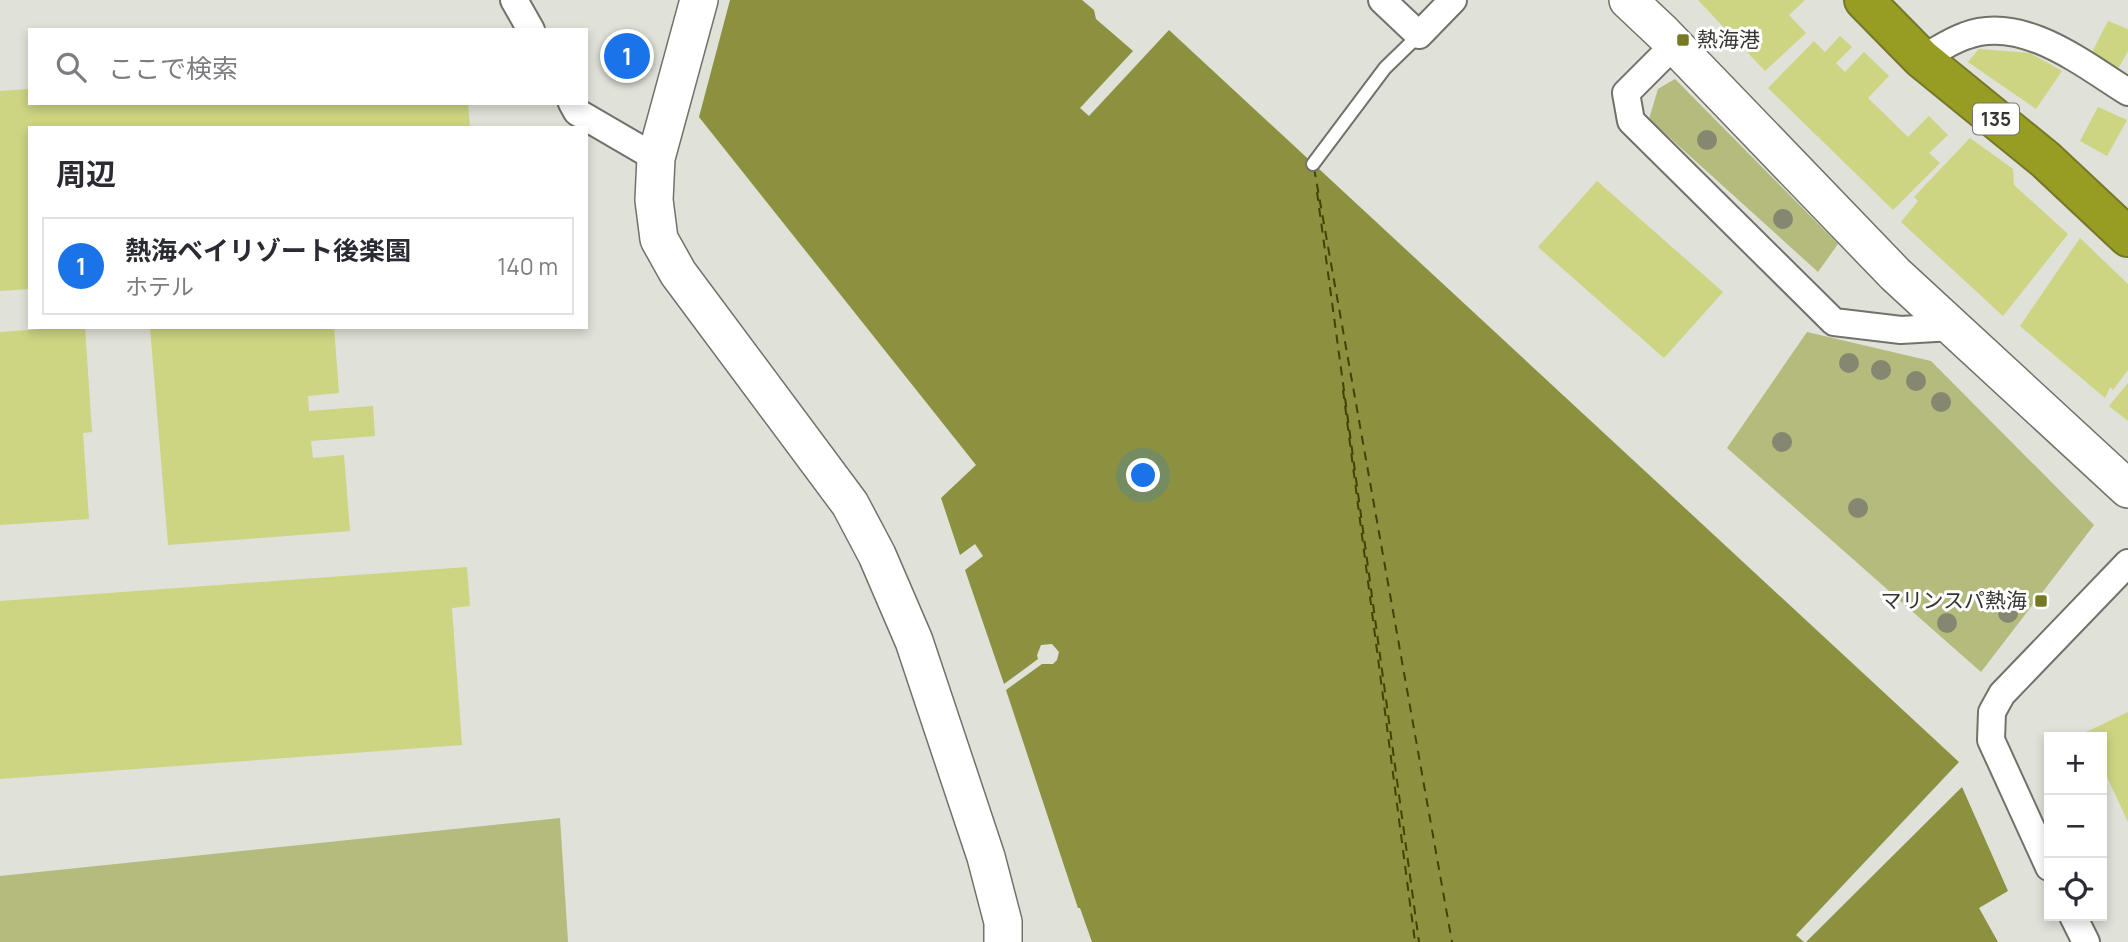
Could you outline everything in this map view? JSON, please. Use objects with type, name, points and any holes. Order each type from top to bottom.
[{"type":"highway","name":"135","points":[[1864,0],[1922,59],[2046,160],[2128,237]]},
{"type":"street","points":[[514,0],[530,28]]},
{"type":"street","points":[[699,0],[656,158],[654,200],[659,239],[672,262],[850,504],[877,555],[914,641],[986,857],[1003,922],[1003,942]]},
{"type":"street","points":[[1382,0],[1419,35],[1454,0]]},
{"type":"street","points":[[1628,0],[1895,274],[2128,489]]},
{"type":"street","points":[[1922,59],[1966,35],[1999,31],[2031,35],[2128,92]]},
{"type":"street","points":[[1674,45],[1626,93],[1631,121],[1834,322],[1901,330],[1953,327]]},
{"type":"street","points":[[573,105],[577,112],[656,158]]},
{"type":"street","points":[[2045,858],[1991,740],[1992,712],[2002,694],[2128,564]]},
{"type":"street","points":[[2075,921],[2085,942]]},
{"type":"lane","points":[[1313,164],[1385,68],[1419,35]]},
{"type":"shaded area","points":[[730,0],[1082,0],[1094,10],[1096,19],[1133,51],[1080,108],[1089,116],[1169,30],[1959,762],[1796,935],[1804,942],[1092,942],[1078,908],[1006,690],[1042,664],[1053,664],[1059,652],[1052,644],[1041,645],[1038,659],[1004,684],[965,570],[983,556],[975,544],[960,555],[941,498],[976,465],[699,117]]},
{"type":"shaded area","points":[[1675,79],[1838,244],[1818,272],[1649,119],[1658,89]]},
{"type":"shaded area","points":[[1807,332],[1931,361],[2094,525],[1981,672],[1727,448]]},
{"type":"shaded area","points":[[1962,787],[2008,891],[1979,908],[1998,942],[1806,942]]},
{"type":"shaded area","points":[[560,818],[568,942],[0,942],[0,876]]},
{"type":"building","points":[[1698,0],[1805,0],[1789,15],[1806,33],[1765,71]]},
{"type":"building","points":[[2108,21],[2128,29],[2128,51],[2118,69],[2091,54]]},
{"type":"building","points":[[1840,36],[1852,47],[1836,63],[1845,72],[1864,52],[1889,76],[1868,98],[1908,137],[1929,116],[1948,135],[1929,153],[1940,163],[1893,210],[1768,88],[1814,41],[1825,52]]},
{"type":"building","points":[[1979,49],[2030,53],[2062,71],[2036,109],[1968,62]]},
{"type":"building","points":[[28,89],[28,105],[468,105],[470,126],[28,126],[28,289],[0,291],[0,91]]},
{"type":"building","points":[[2098,107],[2127,120],[2107,156],[2080,141]]},
{"type":"building","points":[[1970,138],[2013,169],[2014,185],[2068,234],[2003,316],[1901,222],[1918,201],[1914,197]]},
{"type":"building","points":[[1597,181],[1723,292],[1664,358],[1538,247]]},
{"type":"building","points":[[2080,238],[2128,284],[2128,370],[2113,390],[2110,387],[2105,398],[2020,326]]},
{"type":"building","points":[[85,329],[92,432],[83,433],[89,519],[0,525],[0,332]]},
{"type":"building","points":[[150,329],[334,329],[339,393],[308,396],[309,411],[373,406],[375,436],[311,441],[313,458],[344,455],[350,531],[168,545]]},
{"type":"building","points":[[2128,383],[2128,421],[2109,406]]},
{"type":"building","points":[[467,567],[470,606],[452,608],[462,745],[0,779],[0,601]]},
{"type":"building","points":[[2128,712],[2128,822],[2107,777],[2107,732],[2086,732]]},
{"type":"ferry route","points":[[1314,168],[1452,942]]},
{"type":"ferry route","points":[[1317,192],[1419,942]]},
{"type":"ferry route","points":[[1343,390],[1415,942]]},
{"type":"place","name":"熱海港","points":[[1683,40]]},
{"type":"place","name":"熱海ベイリゾート後楽園","points":[[627,56]]},
{"type":"place","name":"マリンスパ熱海","points":[[2041,601]]}]
